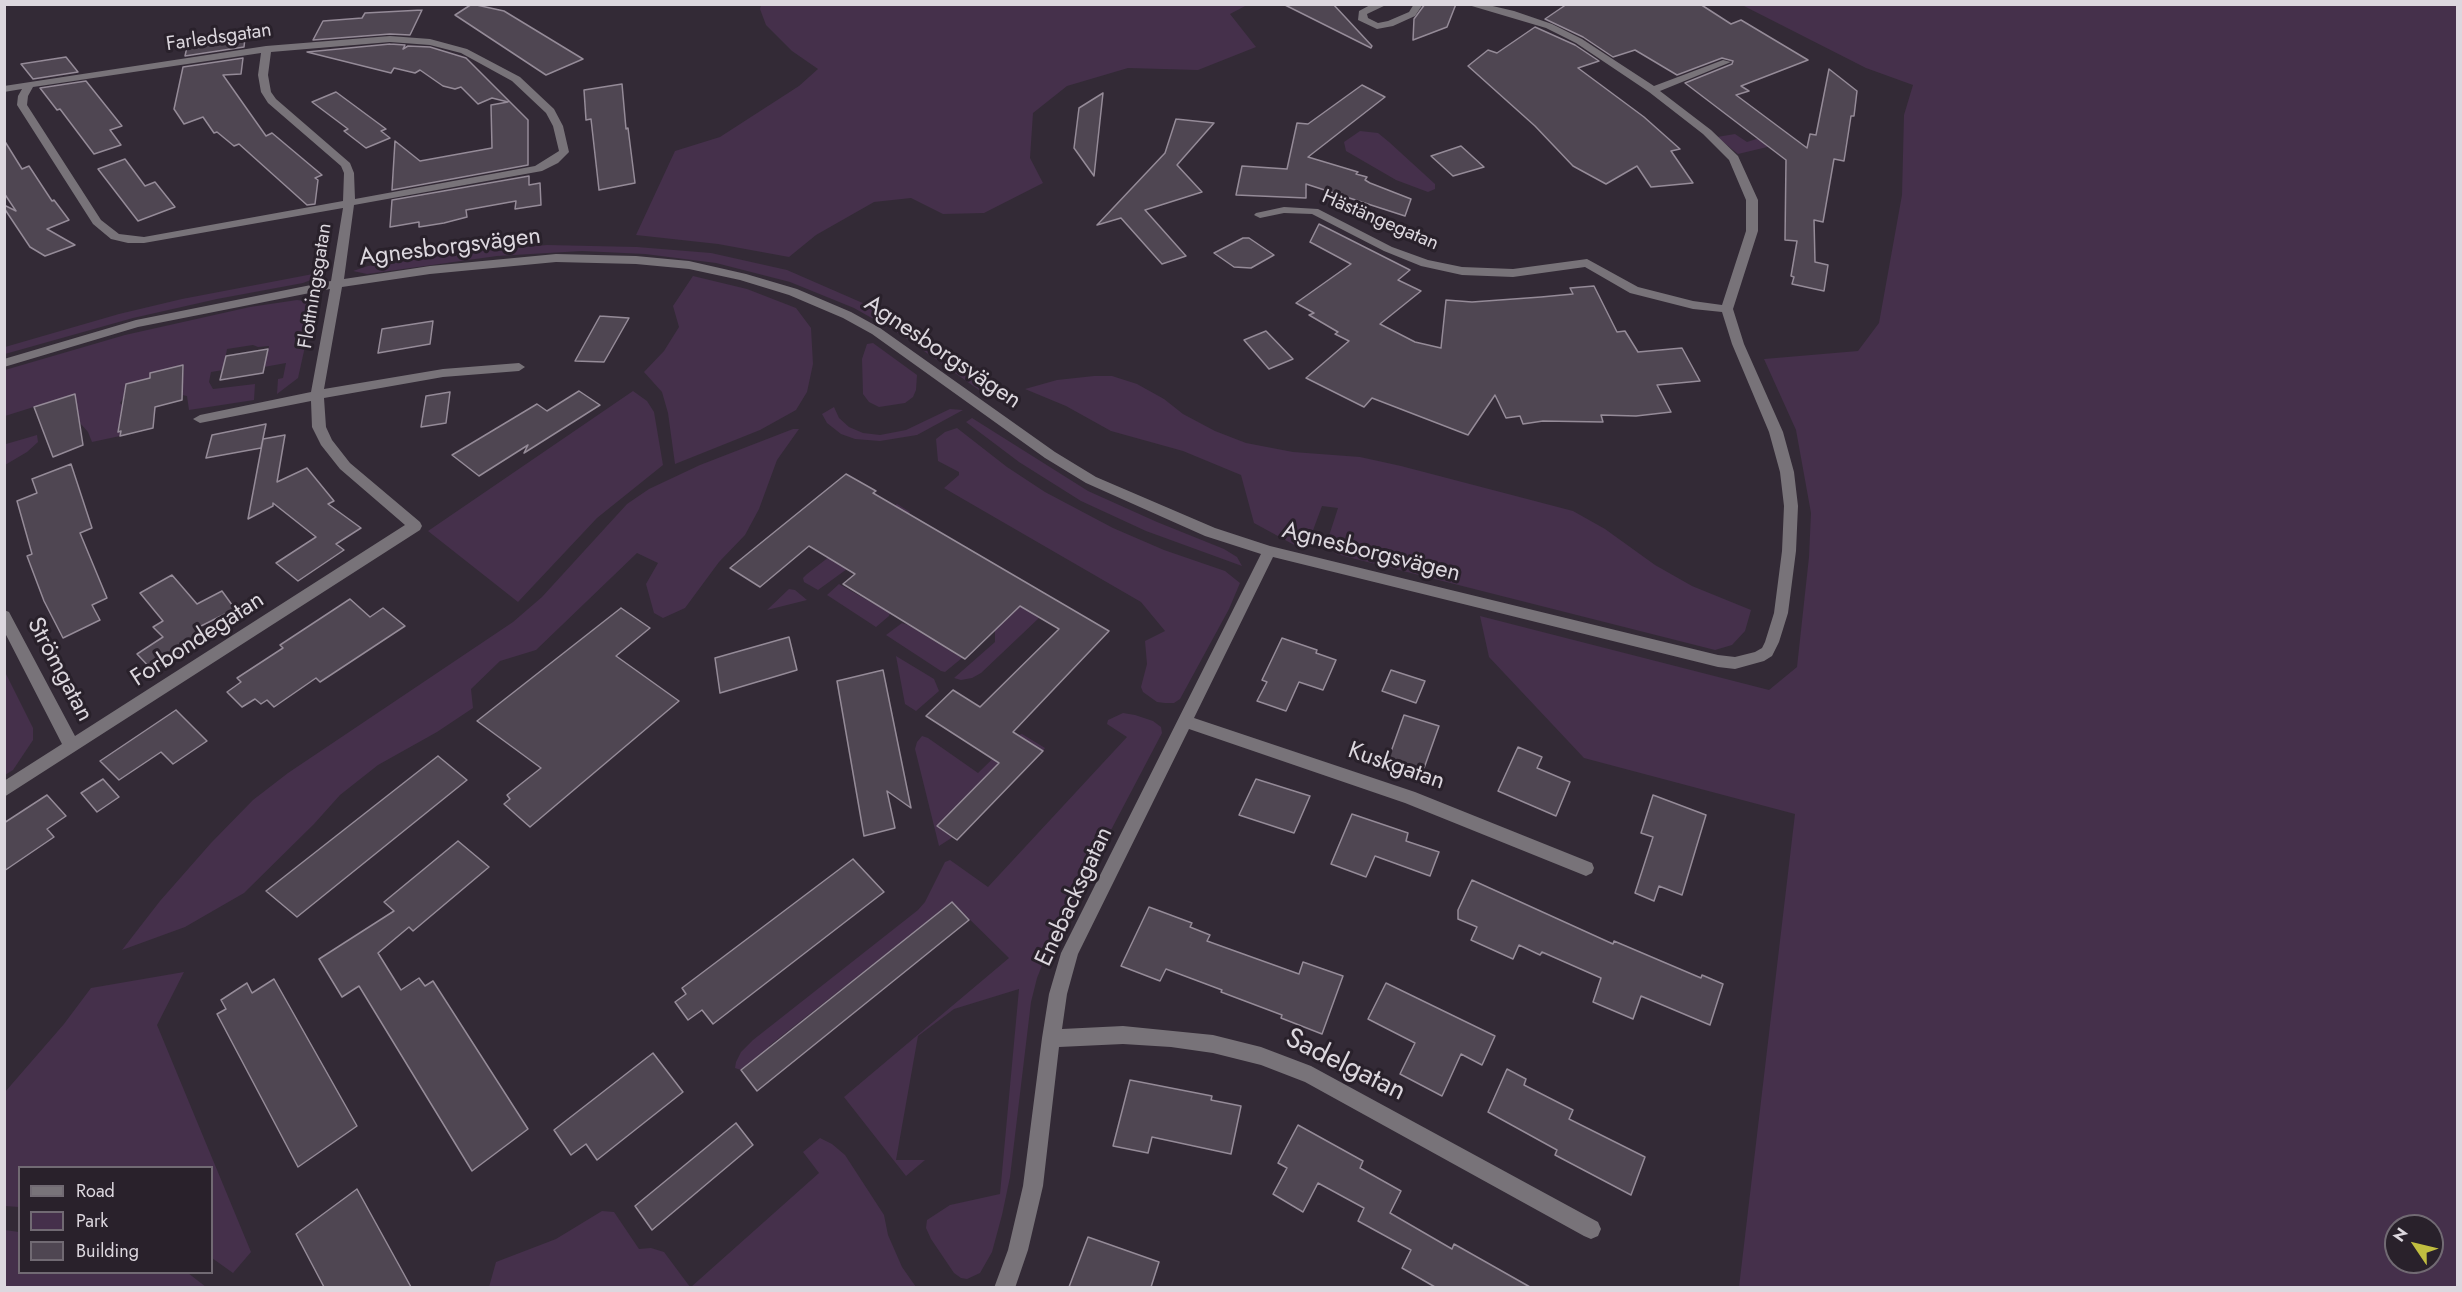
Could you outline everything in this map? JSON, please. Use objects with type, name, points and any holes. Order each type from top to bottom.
[{"type":"street","points":[[1383,4],[1366,9],[1362,13],[1363,20],[1377,26],[1390,24],[1412,14],[1419,4]]},
{"type":"street","points":[[1469,4],[1514,14],[1572,37],[1653,90],[1707,132],[1734,159],[1748,187],[1753,212],[1752,231],[1727,309]]},
{"type":"street","name":"Farledsgatan","points":[[390,39],[446,45],[480,58],[516,79],[550,111],[558,126],[564,152],[554,161],[538,168],[144,240],[115,237],[97,222],[22,105],[23,96],[30,85],[266,49],[390,39]]},
{"type":"street","name":"Flottningsgatan","points":[[266,49],[263,75],[266,92],[279,108],[332,151],[346,165],[349,173],[349,203],[318,395],[319,428],[333,454],[415,526]]},
{"type":"street","points":[[1653,90],[1726,62]]},
{"type":"street","points":[[4,89],[30,85]]},
{"type":"street","name":"Hästängegatan","points":[[1260,215],[1284,210],[1314,211],[1388,249],[1425,263],[1462,271],[1513,273],[1587,263],[1617,282],[1645,294],[1693,305],[1727,309]]},
{"type":"street","name":"Agnesborgsvägen","points":[[4,363],[61,345],[181,313],[337,284],[489,263],[556,258],[636,260],[689,265],[742,277],[803,296],[840,312],[876,331],[1050,455],[1092,480],[1182,521],[1269,551],[1718,661],[1735,663],[1759,657],[1767,652],[1772,642],[1780,613],[1789,551],[1791,506],[1787,472],[1776,432],[1738,344],[1727,309]]},
{"type":"street","points":[[200,419],[443,373],[519,367]]},
{"type":"street","name":"Forbondegatan","points":[[4,790],[415,526]]},
{"type":"street","name":"Enebacksgatan","points":[[1004,1287],[1018,1250],[1033,1186],[1051,1038],[1058,994],[1070,953],[1269,551]]},
{"type":"street","name":"Strömgatan","points":[[4,616],[72,747]]},
{"type":"street","name":"Kuskgatan","points":[[1186,722],[1409,797],[1586,868]]},
{"type":"street","name":"Sadelgatan","points":[[1051,1038],[1123,1035],[1171,1038],[1213,1044],[1261,1056],[1311,1075],[1591,1229]]},
{"type":"green space","points":[[761,5],[1247,5],[1230,14],[1256,47],[1198,70],[1128,68],[1067,86],[1033,113],[1030,158],[1043,183],[984,213],[943,214],[911,198],[874,202],[816,235],[789,257],[718,244],[636,235],[675,151],[720,137],[799,86],[818,69],[792,51],[766,25],[760,9]]},
{"type":"green space","points":[[1742,5],[2457,5],[2457,1287],[1739,1287],[1795,814],[1584,758],[1489,657],[1480,616],[1769,690],[1797,667],[1809,557],[1811,513],[1796,430],[1764,359],[1858,351],[1879,323],[1902,195],[1904,115],[1913,85],[1866,68]]},
{"type":"green space","points":[[1360,131],[1378,133],[1435,184],[1435,189],[1428,192],[1396,180],[1346,151],[1344,142]]},
{"type":"green space","points":[[1775,133],[1788,142],[1738,154],[1717,137],[1735,134],[1747,142]]},
{"type":"green space","points":[[547,245],[637,247],[711,253],[787,270],[865,304],[956,361],[1001,385],[991,394],[986,395],[900,334],[854,308],[790,282],[716,263],[645,254],[582,251],[497,256],[367,274],[353,271],[368,266],[461,253]]},
{"type":"green space","points":[[313,274],[316,278],[303,283],[133,318],[5,354],[5,347],[119,314],[182,299]]},
{"type":"green space","points":[[693,276],[747,289],[796,308],[811,328],[813,364],[807,392],[796,410],[760,430],[675,464],[668,413],[662,392],[644,372],[664,351],[679,327],[673,306]]},
{"type":"green space","points":[[297,300],[311,302],[314,306],[298,378],[277,394],[278,379],[283,378],[286,363],[264,367],[269,346],[253,345],[227,349],[223,370],[211,372],[209,382],[213,389],[255,384],[254,400],[189,410],[187,396],[182,395],[184,365],[150,373],[150,378],[126,384],[124,397],[120,403],[131,413],[156,406],[155,412],[150,416],[122,426],[120,436],[92,442],[88,432],[80,423],[75,394],[5,416],[5,370],[125,335],[250,307]]},
{"type":"green space","points":[[873,343],[917,375],[913,397],[905,403],[879,407],[869,402],[863,394],[862,359],[867,344]]},
{"type":"green space","points":[[1112,376],[1137,384],[1164,399],[1183,414],[1215,431],[1246,443],[1293,452],[1360,457],[1573,511],[1605,529],[1655,565],[1692,586],[1751,610],[1745,631],[1732,645],[1715,650],[1336,554],[1327,542],[1338,508],[1322,506],[1312,533],[1298,547],[1254,523],[1241,475],[1183,451],[1111,431],[1066,406],[1025,389],[1057,380]]},
{"type":"green space","points":[[633,391],[647,401],[654,412],[663,465],[597,518],[518,602],[428,531]]},
{"type":"green space","points":[[834,407],[839,418],[849,427],[863,433],[880,435],[906,430],[950,409],[963,410],[917,435],[880,441],[855,439],[841,434],[827,423],[822,414]]},
{"type":"green space","points":[[972,418],[1088,491],[1224,549],[1237,557],[1242,566],[1146,531],[1081,501],[1019,462],[966,422]]},
{"type":"green space","points":[[5,422],[6,444],[37,435],[38,442],[27,452],[5,465]]},
{"type":"green space","points":[[957,428],[1007,467],[1045,492],[1113,528],[1164,550],[1225,571],[1240,583],[1229,609],[1180,699],[1174,703],[1157,702],[1143,692],[1141,687],[1147,664],[1145,641],[1165,631],[1141,602],[944,488],[959,475],[959,472],[938,461],[936,439],[945,432]]},
{"type":"green space","points":[[793,429],[799,429],[777,460],[759,509],[745,535],[719,562],[685,608],[663,618],[654,613],[646,584],[658,563],[637,553],[536,650],[500,661],[471,689],[473,708],[437,732],[378,765],[340,795],[244,893],[185,927],[122,950],[160,901],[253,800],[288,773],[513,622],[542,597],[627,504],[649,489],[700,465]]},
{"type":"green space","points":[[897,504],[910,512],[891,528],[1040,617],[981,673],[972,678],[961,680],[954,678],[995,642],[995,630],[847,569],[818,590],[804,582],[803,578],[807,574]]},
{"type":"green space","points":[[839,584],[890,613],[889,616],[876,627],[827,595]]},
{"type":"green space","points":[[789,589],[795,590],[807,600],[767,610]]},
{"type":"green space","points":[[902,623],[962,658],[945,672],[941,671],[886,635]]},
{"type":"green space","points":[[896,656],[934,679],[939,691],[916,711],[905,704]]},
{"type":"green space","points":[[4,670],[33,728],[33,740],[13,770],[5,775]]},
{"type":"green space","points":[[1123,713],[1153,721],[1161,727],[1162,733],[1049,948],[1037,978],[1031,1002],[1010,1177],[1002,1215],[992,1252],[980,1273],[967,1279],[961,1278],[954,1273],[931,1239],[926,1228],[927,1220],[950,1205],[1000,1194],[1019,989],[954,1009],[918,1036],[896,1160],[925,1160],[906,1176],[844,1097],[1009,958],[952,902],[769,1046],[785,1067],[779,1073],[762,1053],[741,1070],[735,1068],[736,1062],[741,1052],[753,1040],[918,910],[925,902],[945,862],[950,860],[988,887],[1127,737],[1107,724],[1108,720]]},
{"type":"green space","points":[[1022,734],[1045,748],[1043,751],[1023,739],[953,837],[939,846],[915,749],[917,742],[922,736],[928,738],[978,773],[1016,736]]},
{"type":"green space","points":[[184,972],[157,1025],[251,1252],[233,1273],[213,1259],[213,1166],[18,1166],[18,1207],[5,1206],[5,1092],[64,1024],[91,988]]},
{"type":"green space","points":[[820,1138],[845,1155],[884,1215],[888,1235],[902,1267],[916,1287],[691,1287],[819,1173],[803,1152]]},
{"type":"green space","points":[[602,1211],[614,1212],[639,1249],[651,1248],[664,1252],[690,1287],[489,1287],[496,1262],[556,1239]]},
{"type":"green space","points":[[5,1230],[18,1232],[18,1274],[189,1274],[206,1287],[5,1287]]},
{"type":"building","points":[[472,4],[504,11],[583,59],[546,75],[455,15]]},
{"type":"building","points":[[1283,4],[1333,4],[1372,46],[1371,48]]},
{"type":"building","points":[[1425,4],[1456,4],[1447,27],[1413,40],[1414,19]]},
{"type":"building","points":[[1567,4],[1700,4],[1731,24],[1741,20],[1808,60],[1741,86],[1749,91],[1736,95],[1807,148],[1810,134],[1816,135],[1829,69],[1857,91],[1844,161],[1834,159],[1823,222],[1814,220],[1815,262],[1828,265],[1824,291],[1792,284],[1794,277],[1791,276],[1797,241],[1785,240],[1786,160],[1685,83],[1732,64],[1733,61],[1722,58],[1677,75],[1635,50],[1613,57],[1583,37],[1545,19]]},
{"type":"building","points":[[422,10],[410,35],[390,34],[313,40],[323,21],[362,18],[365,13]]},
{"type":"building","points":[[1535,27],[1575,45],[1599,61],[1578,68],[1644,117],[1680,149],[1671,151],[1693,183],[1651,187],[1637,166],[1606,184],[1573,166],[1535,126],[1468,66],[1488,50],[1497,53]]},
{"type":"building","points":[[246,29],[244,47],[185,56],[189,38]]},
{"type":"building","points":[[390,44],[405,45],[403,49],[408,46],[430,47],[466,58],[528,120],[528,165],[392,190],[395,141],[420,161],[492,148],[491,105],[508,102],[492,98],[478,104],[461,87],[455,89],[443,86],[420,70],[415,73],[394,68],[391,73],[307,52]]},
{"type":"building","points":[[66,57],[78,72],[33,79],[21,64]]},
{"type":"building","points":[[243,58],[241,74],[223,75],[266,136],[272,133],[322,175],[315,178],[318,180],[315,204],[307,205],[239,144],[234,146],[217,132],[214,133],[203,117],[184,124],[174,109],[183,67]]},
{"type":"building","points":[[86,81],[122,126],[110,130],[121,145],[94,154],[60,109],[57,110],[40,88]]},
{"type":"building","points":[[622,84],[626,129],[628,128],[635,183],[599,190],[591,119],[586,120],[584,90]]},
{"type":"building","points":[[1362,85],[1385,97],[1308,157],[1358,172],[1356,174],[1367,177],[1365,180],[1370,183],[1411,199],[1405,216],[1306,184],[1306,198],[1236,195],[1242,166],[1287,169],[1297,123],[1308,124]]},
{"type":"building","points":[[336,92],[386,129],[381,131],[390,138],[366,148],[344,131],[348,129],[312,102]]},
{"type":"building","points":[[1103,93],[1094,176],[1074,148],[1079,108]]},
{"type":"building","points":[[1176,119],[1214,123],[1177,165],[1202,192],[1145,210],[1186,256],[1162,264],[1121,218],[1097,225],[1165,153]]},
{"type":"building","points":[[4,140],[22,169],[29,166],[52,201],[54,200],[69,220],[47,229],[75,245],[45,256],[30,247],[4,208],[4,205],[16,211],[4,193]]},
{"type":"building","points":[[1461,146],[1484,167],[1453,176],[1431,156]]},
{"type":"building","points":[[125,159],[145,186],[155,182],[175,207],[138,221],[98,169]]},
{"type":"building","points":[[529,176],[529,185],[540,183],[541,205],[515,209],[516,201],[466,210],[467,217],[444,223],[419,227],[419,222],[390,227],[392,200]]},
{"type":"building","points":[[1319,224],[1410,270],[1398,280],[1421,291],[1380,324],[1415,342],[1441,348],[1446,300],[1472,302],[1573,294],[1570,288],[1594,286],[1617,332],[1625,331],[1638,352],[1682,348],[1700,381],[1657,385],[1671,412],[1636,416],[1601,415],[1603,422],[1543,421],[1523,424],[1520,416],[1506,418],[1495,395],[1468,435],[1372,398],[1364,407],[1306,378],[1349,341],[1335,334],[1338,332],[1309,315],[1314,313],[1296,303],[1351,264],[1310,242]]},
{"type":"building","points":[[1243,238],[1249,238],[1274,255],[1251,268],[1234,267],[1214,253]]},
{"type":"building","points":[[600,316],[629,318],[604,362],[575,361]]},
{"type":"building","points":[[433,321],[430,344],[378,353],[382,329]]},
{"type":"building","points":[[1266,331],[1293,359],[1269,369],[1244,340]]},
{"type":"building","points":[[268,349],[263,373],[220,380],[226,356]]},
{"type":"building","points":[[183,365],[182,400],[155,407],[153,428],[120,436],[121,431],[118,432],[126,384],[150,378],[150,373]]},
{"type":"building","points":[[579,391],[600,405],[524,453],[528,445],[479,476],[452,455],[537,404],[547,411]]},
{"type":"building","points":[[450,392],[446,423],[421,427],[426,396]]},
{"type":"building","points":[[75,394],[83,445],[53,457],[34,407]]},
{"type":"building","points":[[266,424],[261,448],[206,458],[212,435]]},
{"type":"building","points":[[285,435],[277,482],[307,468],[334,501],[328,504],[361,528],[336,544],[344,550],[298,581],[276,563],[316,537],[273,503],[273,506],[248,519],[263,439]]},
{"type":"building","points":[[71,464],[92,528],[80,533],[107,598],[92,605],[100,620],[63,638],[44,601],[27,556],[32,554],[17,501],[37,493],[32,479]]},
{"type":"building","points":[[846,474],[876,491],[873,493],[1109,631],[1013,732],[1043,751],[957,840],[937,826],[999,763],[926,716],[953,690],[980,707],[1059,629],[1020,606],[965,659],[843,584],[855,574],[809,546],[760,587],[730,568]]},
{"type":"building","points":[[172,575],[197,604],[222,591],[235,609],[199,627],[208,636],[153,671],[137,654],[163,637],[153,627],[163,621],[140,593]]},
{"type":"building","points":[[350,599],[370,617],[383,608],[405,626],[320,682],[316,678],[274,707],[267,700],[261,704],[255,699],[242,707],[227,692],[241,682],[237,678],[283,648],[280,645]]},
{"type":"building","points":[[621,608],[650,628],[616,656],[679,701],[530,827],[504,804],[510,799],[507,795],[541,768],[477,721]]},
{"type":"building","points":[[789,637],[797,670],[720,693],[715,658]]},
{"type":"building","points":[[1282,638],[1317,650],[1316,653],[1336,660],[1323,690],[1299,682],[1286,711],[1257,701],[1267,682],[1262,680]]},
{"type":"building","points":[[883,670],[911,808],[887,791],[895,828],[864,836],[837,681]]},
{"type":"building","points":[[1391,670],[1425,681],[1416,703],[1382,691]]},
{"type":"building","points":[[176,710],[207,741],[173,764],[161,752],[119,780],[100,761]]},
{"type":"building","points":[[1404,715],[1439,726],[1423,771],[1388,760]]},
{"type":"building","points":[[1518,747],[1542,757],[1537,768],[1570,782],[1556,816],[1498,791]]},
{"type":"building","points":[[438,756],[467,780],[297,917],[266,891]]},
{"type":"building","points":[[103,779],[119,797],[97,812],[81,793]]},
{"type":"building","points":[[1256,779],[1310,796],[1294,833],[1239,815]]},
{"type":"building","points":[[47,795],[66,816],[47,829],[54,837],[4,871],[4,823]]},
{"type":"building","points":[[1653,795],[1706,815],[1682,895],[1659,886],[1654,901],[1635,893],[1653,837],[1641,833]]},
{"type":"building","points":[[1352,814],[1408,833],[1406,841],[1439,852],[1430,876],[1375,856],[1366,877],[1331,864]]},
{"type":"building","points":[[458,841],[489,867],[413,931],[409,927],[378,953],[401,990],[419,978],[425,986],[433,981],[528,1129],[472,1171],[359,986],[342,997],[319,959],[394,911],[384,902]]},
{"type":"building","points":[[853,859],[884,892],[713,1024],[702,1010],[688,1020],[675,1002],[686,994],[682,988]]},
{"type":"building","points":[[1472,880],[1613,944],[1614,941],[1701,978],[1702,975],[1723,984],[1710,1025],[1641,996],[1633,1019],[1593,1002],[1601,978],[1542,952],[1540,955],[1519,945],[1513,959],[1471,940],[1477,927],[1458,919],[1458,910]]},
{"type":"building","points":[[952,902],[969,920],[757,1091],[741,1070]]},
{"type":"building","points":[[1149,907],[1192,923],[1190,927],[1210,935],[1207,941],[1299,974],[1303,962],[1343,976],[1322,1034],[1281,1018],[1282,1015],[1221,992],[1222,990],[1166,969],[1160,981],[1121,966]]},
{"type":"building","points":[[274,979],[357,1126],[298,1167],[217,1014],[226,1009],[221,1000],[247,983],[252,993]]},
{"type":"building","points":[[1386,983],[1495,1036],[1482,1065],[1461,1054],[1442,1096],[1400,1074],[1415,1043],[1368,1019]]},
{"type":"building","points":[[653,1053],[683,1092],[597,1160],[586,1144],[571,1155],[554,1130]]},
{"type":"building","points":[[1507,1069],[1526,1079],[1524,1085],[1573,1110],[1569,1119],[1645,1157],[1631,1195],[1555,1155],[1557,1150],[1488,1112]]},
{"type":"building","points":[[1130,1080],[1212,1096],[1211,1100],[1241,1106],[1231,1154],[1152,1137],[1148,1153],[1113,1146]]},
{"type":"building","points":[[736,1123],[753,1145],[652,1230],[635,1206]]},
{"type":"building","points":[[1298,1125],[1363,1161],[1360,1168],[1401,1191],[1390,1213],[1452,1249],[1454,1244],[1530,1287],[1435,1287],[1402,1268],[1411,1250],[1358,1221],[1364,1208],[1318,1183],[1303,1212],[1273,1194],[1287,1168],[1278,1163]]},
{"type":"building","points":[[357,1189],[411,1287],[324,1287],[296,1234]]},
{"type":"building","points":[[1088,1237],[1159,1262],[1151,1287],[1069,1287]]}]
